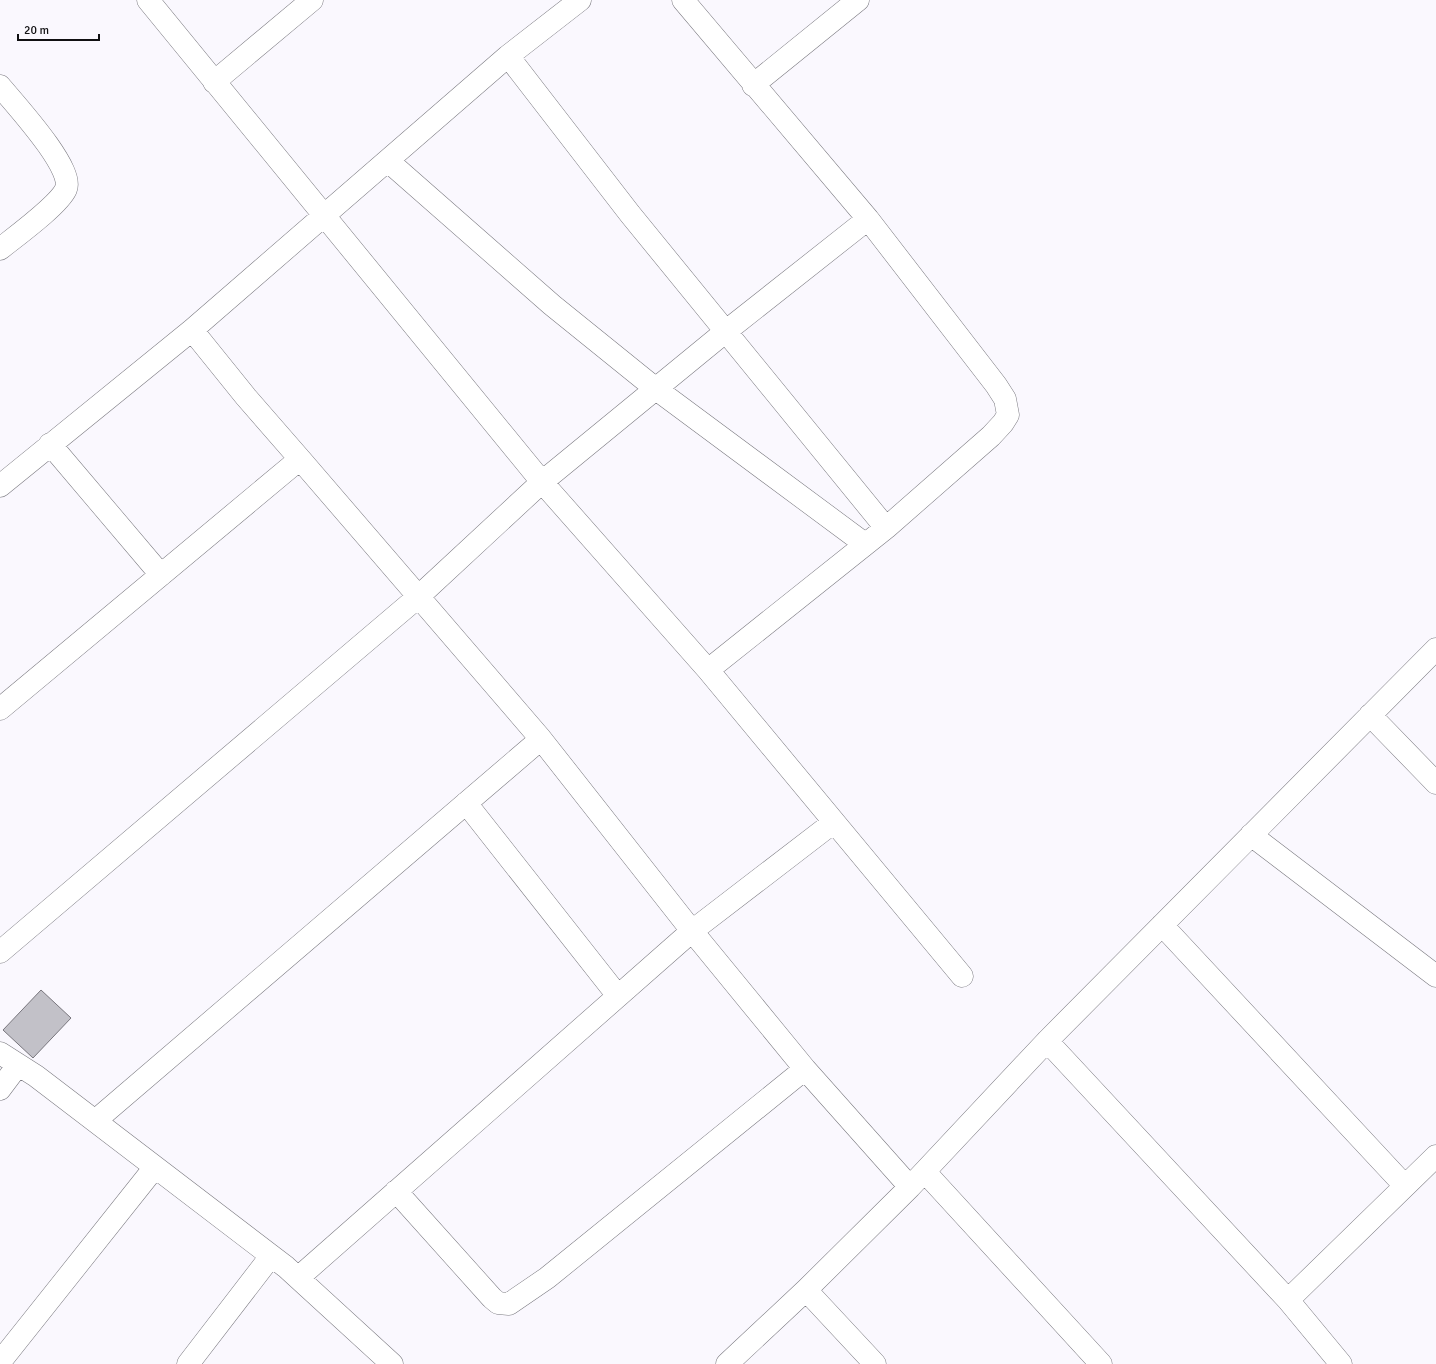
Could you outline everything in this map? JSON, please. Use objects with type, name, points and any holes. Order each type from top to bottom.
[{"type":"street","points":[[148,0],[542,482],[708,670],[962,976]]},
{"type":"street","points":[[214,82],[312,0]]},
{"type":"street","points":[[0,486],[192,330],[508,56],[580,0]]},
{"type":"street","points":[[683,0],[753,85],[868,219],[996,385],[1005,399],[1008,415],[991,436],[886,528],[708,670]]},
{"type":"street","points":[[753,85],[858,0]]},
{"type":"street","points":[[508,56],[630,214],[886,528]]},
{"type":"street","points":[[0,86],[47,143],[61,164],[68,181],[66,189],[43,215],[0,249]]},
{"type":"street","points":[[388,161],[552,305],[656,389],[865,544]]},
{"type":"street","points":[[0,952],[418,597],[542,482],[725,332],[868,219]]},
{"type":"street","points":[[192,330],[246,397],[540,739],[692,931],[805,1069],[1101,1364]]},
{"type":"street","points":[[50,444],[161,575]]},
{"type":"street","points":[[0,709],[300,459]]},
{"type":"street","points":[[727,1364],[806,1290],[918,1180],[1047,1041],[1436,649]]},
{"type":"street","points":[[1370,715],[1436,783]]},
{"type":"street","points":[[95,1121],[540,739]]},
{"type":"street","points":[[466,803],[618,996]]},
{"type":"street","points":[[298,1278],[396,1190],[692,931],[834,822]]},
{"type":"street","points":[[1251,835],[1436,976]]},
{"type":"street","points":[[1162,925],[1405,1186]]},
{"type":"street","points":[[1047,1041],[1288,1300],[1342,1364]]},
{"type":"street","points":[[0,1053],[36,1076],[271,1256],[298,1278],[392,1364]]},
{"type":"street","points":[[0,1089],[18,1065]]},
{"type":"street","points":[[396,1190],[492,1298],[498,1303],[509,1304],[548,1278],[805,1069]]},
{"type":"street","points":[[1288,1300],[1436,1156]]},
{"type":"street","points":[[0,1362],[155,1167]]},
{"type":"street","points":[[188,1364],[271,1256]]},
{"type":"street","points":[[806,1290],[875,1364]]},
{"type":"building","points":[[41,990],[71,1018],[33,1058],[3,1030]]}]
